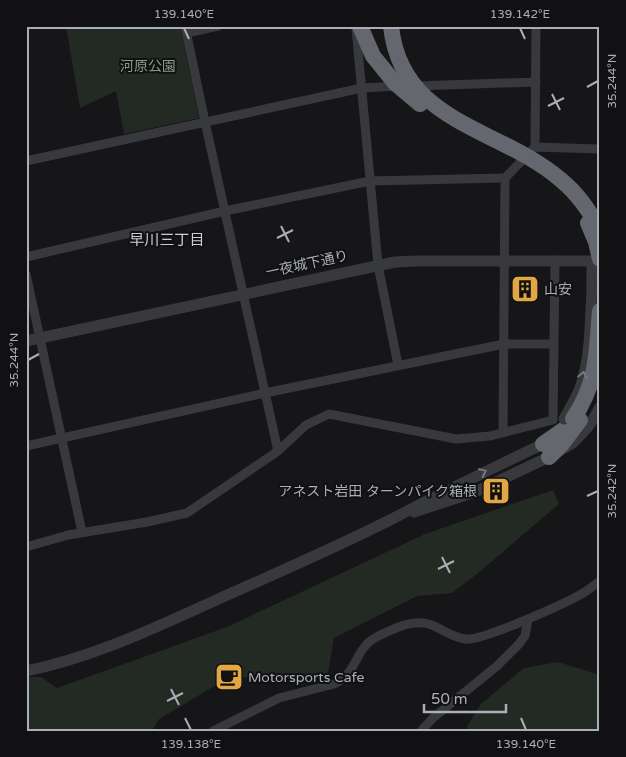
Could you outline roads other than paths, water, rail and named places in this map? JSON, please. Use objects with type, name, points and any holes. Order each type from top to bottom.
[{"type":"highway","points":[[358,26],[379,65],[410,96],[463,132],[536,170],[566,193],[586,219],[596,242],[597,260]]},
{"type":"highway","points":[[391,26],[398,59],[409,79],[422,95],[447,114],[556,176],[584,203],[600,231]]},
{"type":"highway","points":[[580,416],[594,372],[600,311]]},
{"type":"highway","points":[[546,451],[557,435],[580,416],[593,397],[600,377]]},
{"type":"street","points":[[218,26],[186,30],[204,122],[244,293],[278,451]]},
{"type":"street","points":[[358,26],[378,265],[398,365]]},
{"type":"street","points":[[502,433],[505,178],[535,147],[536,26]]},
{"type":"street","points":[[26,161],[362,88],[536,82]]},
{"type":"street","points":[[535,147],[600,149]]},
{"type":"street","points":[[26,257],[370,181],[505,178]]},
{"type":"street","name":"一夜城下通り","points":[[26,341],[378,265],[417,260],[597,260]]},
{"type":"street","points":[[555,260],[553,344],[580,416]]},
{"type":"street","points":[[580,416],[578,394],[584,375],[588,350],[592,289],[597,260]]},
{"type":"street","points":[[26,274],[82,532]]},
{"type":"street","points":[[26,446],[265,393],[504,344],[553,344]]},
{"type":"street","points":[[26,548],[68,535],[147,522],[187,513],[278,451],[306,425],[329,414],[456,439],[490,436],[580,416]]},
{"type":"street","points":[[27,671],[70,660],[126,639],[292,566],[393,518],[476,492],[546,451]]},
{"type":"street","points":[[213,731],[279,698],[334,684],[342,680],[349,674],[367,644],[404,626],[423,622],[458,637],[471,639],[528,619],[577,597],[600,581]]},
{"type":"street","points":[[421,731],[433,718],[497,666],[518,645],[525,636],[528,619]]},
{"type":"place","name":"山安","points":[[525,289]]},
{"type":"place","name":"アネスト岩田 ターンパイク箱根","points":[[496,491]]},
{"type":"place","name":"Motorsports Cafe","points":[[229,677]]},
{"type":"district","name":"早川三丁目","points":[[167,240]]},
{"type":"park label","name":"河原公園","points":[[148,66]]}]
